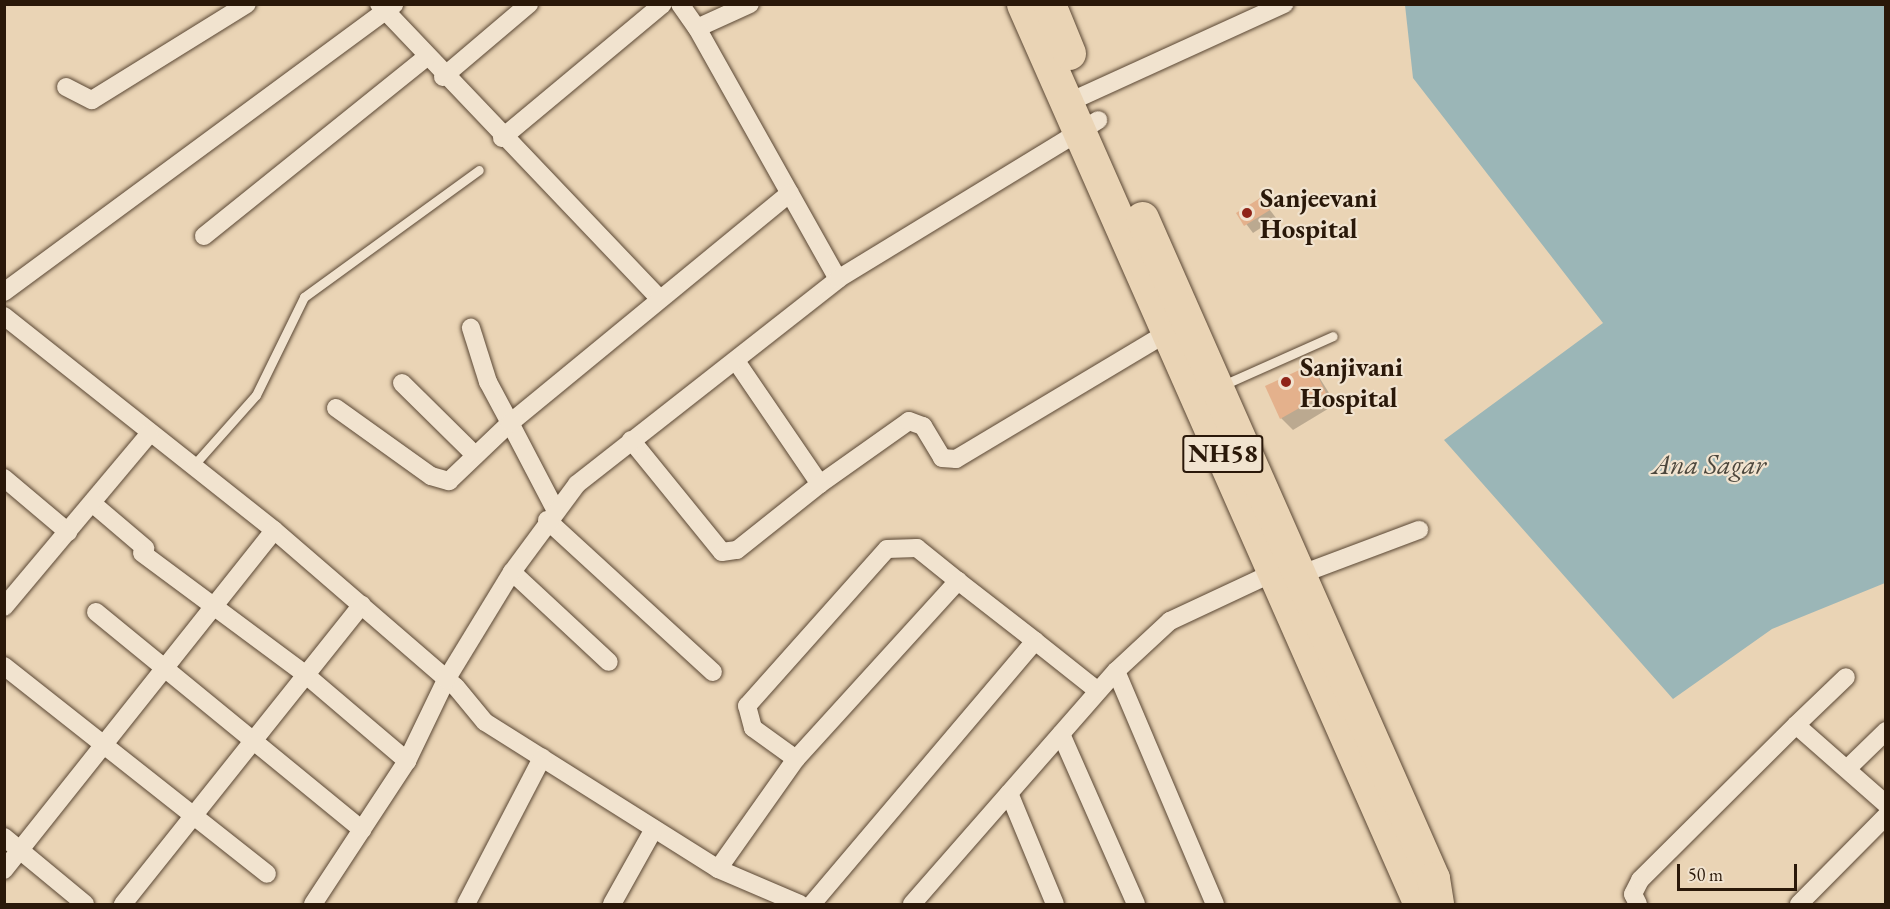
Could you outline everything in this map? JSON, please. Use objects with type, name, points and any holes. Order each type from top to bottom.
[{"type":"highway","name":"NH58","points":[[1023,4],[1083,112],[1288,572],[1433,878],[1437,904]]},
{"type":"highway","name":"NH58","points":[[1049,4],[1083,112],[1168,332],[1209,391]]},
{"type":"highway","name":"NH58","points":[[1288,572],[1420,904]]},
{"type":"street","points":[[66,87],[92,100],[247,4]]},
{"type":"street","points":[[443,77],[529,4]]},
{"type":"street","points":[[502,138],[663,4]]},
{"type":"street","points":[[680,4],[697,28],[838,279]]},
{"type":"street","points":[[697,28],[750,4]]},
{"type":"street","points":[[313,904],[407,761],[446,680],[512,572],[551,514],[631,440],[736,362],[838,279],[1083,112],[1284,4]]},
{"type":"street","points":[[4,292],[386,7],[425,58],[660,299]]},
{"type":"street","points":[[204,236],[425,58]]},
{"type":"street","points":[[336,408],[441,482],[455,478],[475,455],[510,423],[790,193]]},
{"type":"street","points":[[4,316],[149,434],[274,530],[446,680],[484,722],[718,869],[800,904]]},
{"type":"street","points":[[471,328],[488,382],[510,423],[551,514],[713,672]]},
{"type":"street","points":[[631,440],[722,552],[737,550],[820,484],[909,421],[923,426],[942,458],[956,459],[1168,332]]},
{"type":"street","points":[[736,362],[820,484]]},
{"type":"street","points":[[402,383],[475,455]]},
{"type":"street","points":[[4,607],[149,434]]},
{"type":"street","points":[[4,478],[68,532]]},
{"type":"street","points":[[92,503],[144,550],[306,675],[407,761]]},
{"type":"street","points":[[4,870],[274,530]]},
{"type":"street","points":[[912,904],[1116,671],[1170,621],[1288,572],[1419,530]]},
{"type":"street","points":[[796,759],[753,728],[747,706],[887,549],[906,545],[958,581],[1098,692]]},
{"type":"street","points":[[512,572],[609,662]]},
{"type":"street","points":[[718,869],[796,759],[958,581]]},
{"type":"street","points":[[123,904],[362,605]]},
{"type":"street","points":[[96,612],[362,830]]},
{"type":"street","points":[[812,904],[1035,641]]},
{"type":"street","points":[[4,666],[267,874]]},
{"type":"street","points":[[1116,671],[1215,904]]},
{"type":"street","points":[[1638,904],[1633,894],[1640,880],[1846,677]]},
{"type":"street","points":[[1796,725],[1849,767],[1886,804]]},
{"type":"street","points":[[1849,767],[1886,731]]},
{"type":"street","points":[[1061,734],[1136,904]]},
{"type":"street","points":[[466,904],[542,758]]},
{"type":"street","points":[[1009,794],[1055,904]]},
{"type":"street","points":[[1807,902],[1886,816]]},
{"type":"street","points":[[612,904],[654,829]]},
{"type":"street","points":[[4,837],[85,904]]},
{"type":"lane","points":[[192,467],[256,395],[304,297],[479,170]]},
{"type":"lane","points":[[1209,391],[1333,336]]},
{"type":"water","name":"Ana Sagar","points":[[1405,5],[1885,5],[1885,583],[1772,629],[1673,699],[1444,440],[1603,323],[1413,78]]},
{"type":"building","points":[[1262,197],[1270,210],[1244,226],[1236,213]]},
{"type":"building","points":[[1312,364],[1326,393],[1280,419],[1265,386]]},
{"type":"place","name":"Sanjeevani Hospital","points":[[1247,213]]},
{"type":"place","name":"Sanjivani Hospital","points":[[1286,382]]}]
